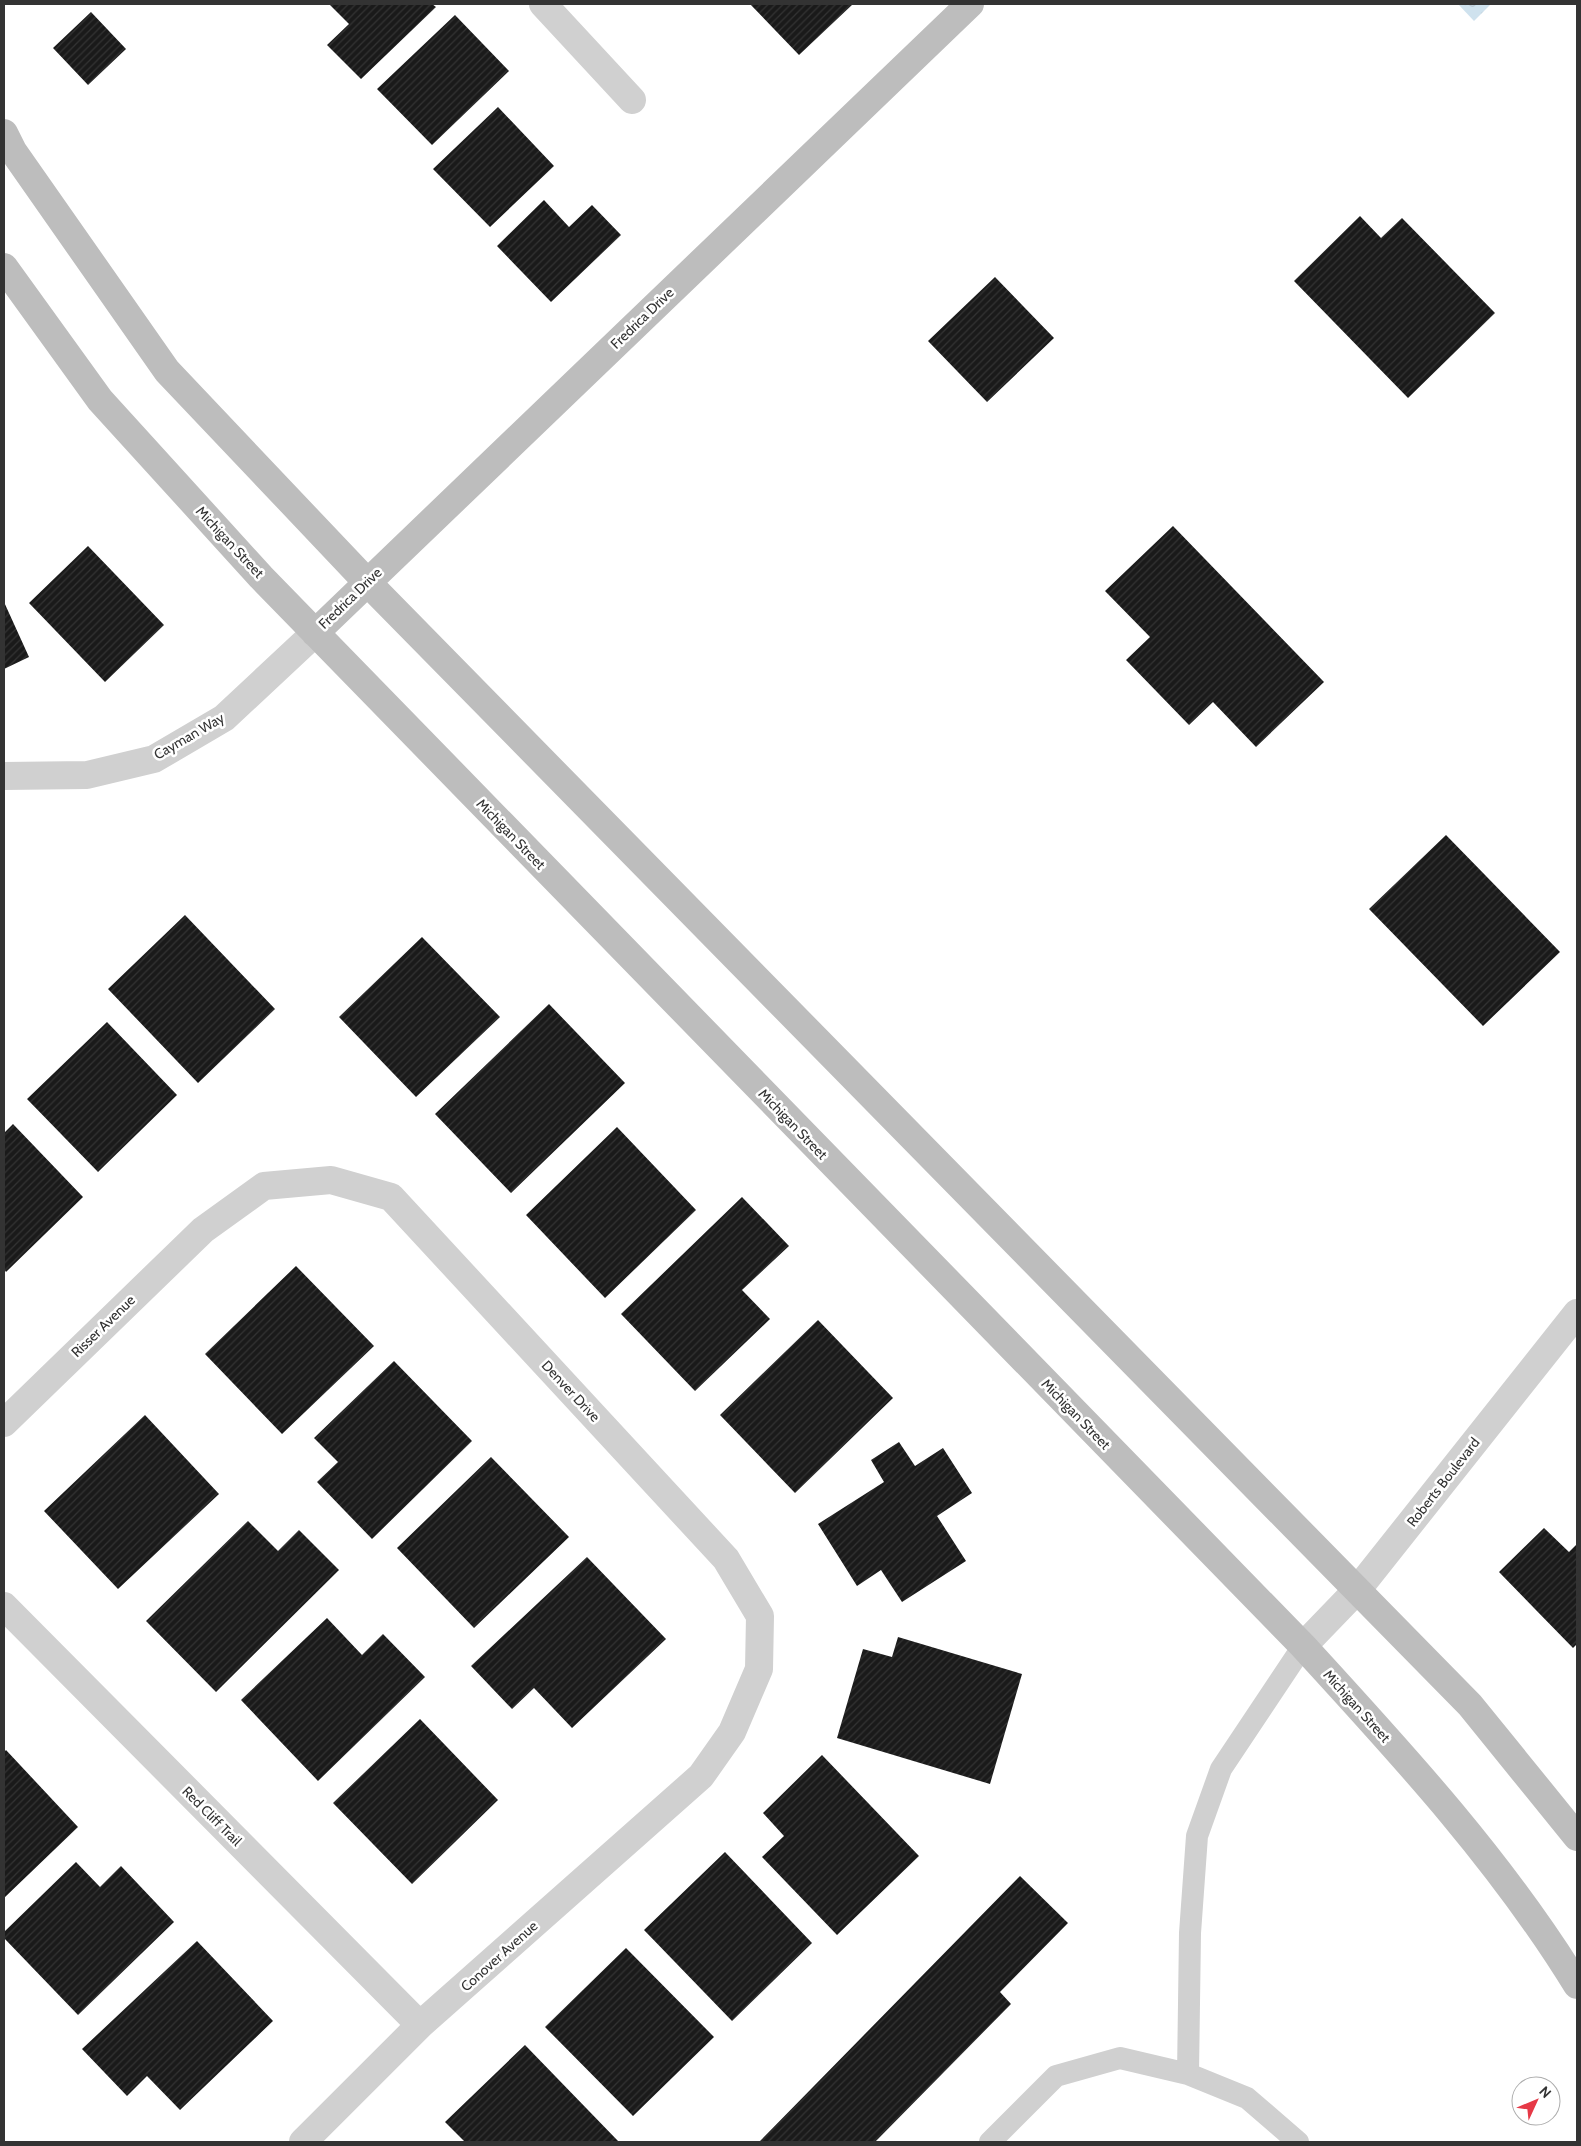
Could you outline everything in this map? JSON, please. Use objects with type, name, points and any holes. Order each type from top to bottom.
[{"type":"street","points":[[543,4],[632,100]]},
{"type":"street","name":"Fredrica Drive","points":[[315,633],[970,4]]},
{"type":"street","points":[[4,133],[19,159],[168,371],[367,582],[1470,1705],[1577,1836]]},
{"type":"street","name":"Michigan Street","points":[[4,267],[100,400],[315,633],[1303,1646],[1432,1787],[1549,1939],[1577,1985]]},
{"type":"street","name":"Cayman Way","points":[[4,776],[87,775],[154,759],[224,718],[315,633]]},
{"type":"street","name":"Denver Drive","points":[[203,1230],[264,1186],[331,1180],[391,1197],[726,1560],[760,1616],[759,1668],[732,1732],[701,1776]]},
{"type":"street","name":"Risser Avenue","points":[[4,1423],[203,1230]]},
{"type":"street","name":"Roberts Boulevard","points":[[1303,1646],[1358,1589],[1577,1314]]},
{"type":"street","name":"Red Cliff Trail","points":[[4,1606],[420,2025]]},
{"type":"street","name":"Conover Avenue","points":[[303,2142],[420,2025],[701,1776]]},
{"type":"lane","points":[[1188,2074],[1190,1933],[1197,1836],[1221,1769],[1303,1646]]},
{"type":"lane","points":[[990,2142],[1056,2076],[1120,2058],[1188,2074],[1247,2098],[1298,2142]]},
{"type":"water","points":[[1458,4],[1491,4],[1474,21]]},
{"type":"building","points":[[329,4],[432,4],[436,7],[361,79],[327,45],[349,24]]},
{"type":"building","points":[[750,4],[853,4],[799,55]]},
{"type":"building","points":[[91,12],[126,49],[88,85],[53,48]]},
{"type":"building","points":[[455,15],[509,71],[432,145],[377,89]]},
{"type":"building","points":[[498,107],[554,166],[490,227],[433,169]]},
{"type":"building","points":[[544,200],[569,227],[592,205],[621,235],[551,302],[497,246]]},
{"type":"building","points":[[1360,216],[1381,238],[1402,218],[1495,313],[1408,398],[1294,281]]},
{"type":"building","points":[[995,277],[1054,338],[987,402],[928,341]]},
{"type":"building","points":[[1173,526],[1324,682],[1256,747],[1213,702],[1189,725],[1126,660],[1150,637],[1105,591]]},
{"type":"building","points":[[88,546],[164,625],[105,682],[29,603]]},
{"type":"building","points":[[4,602],[29,657],[4,669]]},
{"type":"building","points":[[1446,835],[1560,952],[1483,1026],[1369,909]]},
{"type":"building","points":[[185,915],[275,1009],[198,1083],[108,989]]},
{"type":"building","points":[[422,937],[500,1017],[416,1097],[339,1017]]},
{"type":"building","points":[[549,1004],[625,1083],[511,1193],[435,1114]]},
{"type":"building","points":[[107,1022],[177,1095],[98,1172],[27,1099]]},
{"type":"building","points":[[13,1124],[83,1197],[6,1272],[4,1269],[4,1133]]},
{"type":"building","points":[[617,1127],[696,1210],[605,1298],[526,1215]]},
{"type":"building","points":[[742,1197],[789,1246],[742,1290],[770,1319],[695,1391],[621,1314]]},
{"type":"building","points":[[296,1266],[374,1346],[282,1434],[205,1354]]},
{"type":"building","points":[[818,1320],[893,1398],[795,1493],[720,1415]]},
{"type":"building","points":[[394,1361],[472,1441],[372,1539],[317,1482],[338,1462],[314,1438]]},
{"type":"building","points":[[145,1415],[219,1494],[118,1589],[44,1511]]},
{"type":"building","points":[[899,1442],[915,1466],[943,1448],[972,1493],[937,1516],[966,1561],[902,1602],[881,1570],[857,1586],[818,1524],[884,1482],[871,1460]]},
{"type":"building","points":[[491,1457],[569,1537],[474,1628],[397,1548]]},
{"type":"building","points":[[248,1521],[278,1551],[299,1530],[339,1570],[216,1692],[146,1621]]},
{"type":"building","points":[[1544,1528],[1569,1552],[1577,1544],[1577,1644],[1573,1648],[1499,1572]]},
{"type":"building","points":[[587,1557],[666,1639],[572,1728],[534,1688],[512,1709],[471,1666]]},
{"type":"building","points":[[327,1618],[362,1655],[383,1634],[425,1677],[318,1781],[241,1700]]},
{"type":"building","points":[[898,1637],[1022,1674],[990,1784],[837,1738],[863,1649],[892,1657]]},
{"type":"building","points":[[420,1719],[498,1800],[412,1884],[333,1803]]},
{"type":"building","points":[[6,1750],[78,1827],[4,1898],[4,1752]]},
{"type":"building","points":[[822,1755],[919,1856],[837,1935],[762,1857],[784,1836],[763,1813]]},
{"type":"building","points":[[725,1852],[812,1943],[732,2021],[644,1930]]},
{"type":"building","points":[[76,1862],[100,1887],[121,1866],[174,1922],[78,2015],[4,1938],[4,1932]]},
{"type":"building","points":[[1020,1876],[1068,1923],[1000,1992],[1011,2004],[875,2142],[759,2142]]},
{"type":"building","points":[[197,1941],[273,2021],[180,2110],[147,2076],[127,2096],[82,2049]]},
{"type":"building","points":[[626,1948],[714,2037],[633,2116],[545,2027]]},
{"type":"building","points":[[525,2045],[619,2142],[465,2142],[445,2122]]}]
